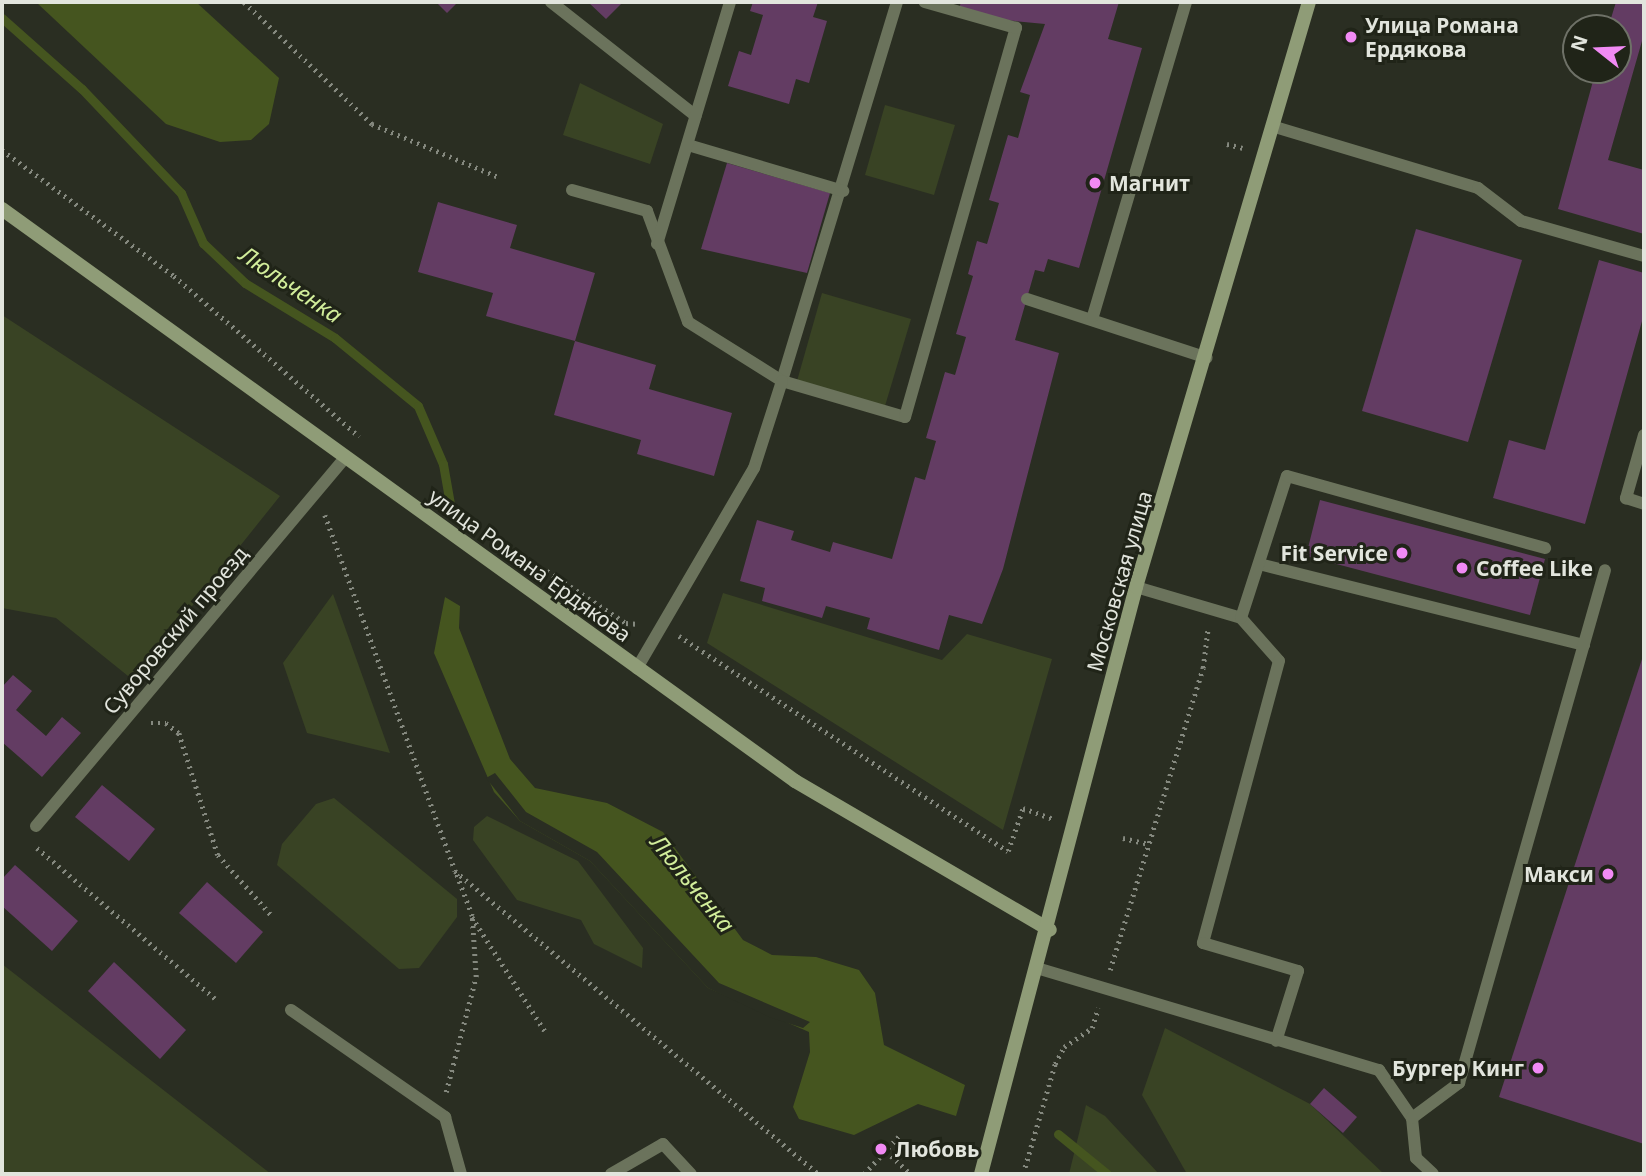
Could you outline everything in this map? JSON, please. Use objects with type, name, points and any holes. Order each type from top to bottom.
[{"type":"street","name":"Московская улица","points":[[981,1174],[1040,969],[1136,587],[1207,358],[1309,2]]},
{"type":"street","name":"улица Романа Ердякова","points":[[2,209],[795,781],[1050,930]]},
{"type":"lane","points":[[551,2],[696,116]]},
{"type":"lane","points":[[656,244],[730,2]]},
{"type":"lane","points":[[637,668],[754,468],[843,191],[898,2]]},
{"type":"lane","points":[[572,190],[647,212],[656,244],[688,322],[782,381],[905,417],[1016,28],[925,2]]},
{"type":"lane","points":[[1093,316],[1186,2]]},
{"type":"lane","points":[[1275,127],[1478,188],[1521,221],[1644,256]]},
{"type":"lane","points":[[688,145],[843,191]]},
{"type":"lane","points":[[1027,299],[1093,316],[1207,358]]},
{"type":"lane","points":[[1644,435],[1626,498],[1644,503]]},
{"type":"lane","name":"Суворовский проезд","points":[[36,826],[345,458]]},
{"type":"lane","points":[[1241,618],[1287,476],[1545,548]]},
{"type":"lane","points":[[1259,564],[1584,645]]},
{"type":"lane","points":[[1412,1118],[1459,1083],[1605,570]]},
{"type":"lane","points":[[1136,587],[1241,618],[1279,661],[1203,943],[1298,971],[1276,1041]]},
{"type":"lane","points":[[1040,969],[1379,1070],[1412,1118],[1416,1158],[1433,1174]]},
{"type":"lane","points":[[291,1010],[445,1117],[461,1174]]},
{"type":"lane","points":[[611,1174],[663,1144],[691,1174]]},
{"type":"path","points":[[243,2],[372,124],[499,177]]},
{"type":"path","points":[[1227,144],[1245,149]]},
{"type":"path","points":[[2,150],[173,276],[362,439]]},
{"type":"path","points":[[316,492],[472,916],[544,1031]]},
{"type":"path","points":[[538,565],[626,623],[662,625],[1008,851],[1023,807],[1063,823]]},
{"type":"path","points":[[1023,1174],[1055,1064],[1064,1047],[1092,1028],[1203,668],[1211,610]]},
{"type":"path","points":[[122,723],[175,726],[218,855],[273,917]]},
{"type":"path","points":[[36,826],[33,845],[218,1001]]},
{"type":"path","points":[[1123,838],[1149,844]]},
{"type":"path","points":[[455,871],[819,1174]]},
{"type":"path","points":[[445,1117],[448,1070],[476,977],[472,916]]},
{"type":"path","points":[[864,1174],[901,1134]]},
{"type":"path","points":[[886,1150],[911,1174]]},
{"type":"shaded area","points":[[580,83],[663,124],[650,164],[563,135]]},
{"type":"shaded area","points":[[885,105],[955,125],[934,195],[865,175]]},
{"type":"shaded area","points":[[822,293],[911,319],[885,406],[797,381]]},
{"type":"shaded area","points":[[2,315],[280,496],[133,680],[56,618],[2,608]]},
{"type":"shaded area","points":[[723,593],[942,660],[967,634],[1052,659],[1003,830],[707,643]]},
{"type":"shaded area","points":[[333,594],[390,753],[307,733],[283,663]]},
{"type":"shaded area","points":[[334,798],[457,899],[457,917],[419,968],[399,969],[277,865],[282,844],[316,804]]},
{"type":"shaded area","points":[[487,816],[578,861],[643,948],[642,968],[594,944],[581,920],[517,900],[473,840],[474,827]]},
{"type":"shaded area","points":[[2,964],[271,1174],[2,1174]]},
{"type":"shaded area","points":[[1165,1028],[1310,1104],[1384,1174],[1187,1174],[1142,1095]]},
{"type":"shaded area","points":[[1086,1105],[1105,1116],[1159,1174],[1069,1174]]},
{"type":"water","points":[[36,2],[196,2],[279,78],[269,124],[251,140],[220,142],[166,124]]},
{"type":"water","points":[[445,597],[460,606],[459,628],[510,759],[535,788],[607,803],[663,832],[743,940],[772,955],[816,957],[859,970],[875,993],[884,1045],[965,1085],[956,1116],[918,1104],[854,1135],[799,1119],[793,1107],[810,1052],[809,1032],[708,988],[590,861],[520,821],[494,792],[434,653]]},
{"type":"pier","points":[[495,773],[526,812],[597,852],[719,983],[810,1022],[803,1028],[769,1017],[708,988],[590,861],[520,821],[486,778]]},
{"type":"building","points":[[436,2],[458,2],[447,13]]},
{"type":"building","points":[[588,2],[623,2],[606,19]]},
{"type":"building","points":[[753,2],[818,2],[813,17],[827,21],[809,83],[796,79],[789,104],[728,86],[739,51],[751,55],[763,15],[750,11]]},
{"type":"building","points":[[961,2],[1119,2],[1108,39],[1142,48],[1079,268],[1048,259],[1044,272],[1035,270],[1015,340],[1059,353],[1003,569],[982,624],[949,615],[939,650],[867,629],[870,618],[826,606],[822,618],[762,601],[765,588],[740,581],[757,520],[794,531],[791,540],[830,552],[833,542],[892,559],[915,477],[925,480],[936,441],[926,438],[945,372],[955,375],[966,337],[956,334],[973,276],[968,274],[977,241],[987,244],[999,203],[989,200],[1008,135],[1018,138],[1030,95],[1020,92],[1045,24],[994,19],[959,9]]},
{"type":"building","points":[[1616,2],[1644,2],[1644,34],[1632,76],[1632,14],[1612,14]]},
{"type":"building","points":[[1592,84],[1630,84],[1608,160],[1644,170],[1644,234],[1558,209]]},
{"type":"building","points":[[727,163],[830,193],[807,273],[701,249]]},
{"type":"building","points":[[438,202],[517,225],[510,248],[595,273],[575,341],[486,316],[493,293],[418,272]]},
{"type":"building","points":[[1416,229],[1522,260],[1468,442],[1362,411]]},
{"type":"building","points":[[1599,260],[1644,273],[1644,314],[1585,524],[1493,498],[1509,440],[1545,450]]},
{"type":"building","points":[[575,341],[656,365],[649,389],[732,413],[714,476],[637,454],[641,440],[554,415]]},
{"type":"building","points":[[1320,500],[1545,559],[1530,615],[1306,556]]},
{"type":"building","name":"Макси","points":[[1644,653],[1644,1144],[1499,1097]]},
{"type":"building","points":[[13,675],[32,691],[16,710],[46,736],[62,717],[81,733],[42,777],[2,742],[2,687]]},
{"type":"building","points":[[102,785],[155,829],[129,861],[75,817]]},
{"type":"building","points":[[15,865],[78,921],[52,951],[2,906],[2,879]]},
{"type":"building","points":[[207,882],[263,932],[236,963],[179,913]]},
{"type":"building","points":[[114,962],[186,1030],[160,1059],[88,991]]},
{"type":"building","points":[[1324,1088],[1357,1117],[1343,1133],[1310,1104]]},
{"type":"waterway","name":"Люльченка","points":[[2,18],[82,89],[181,193],[203,243],[245,283],[335,338],[418,406],[443,464],[450,502]]},
{"type":"waterway","name":"Люльченка","points":[[1058,1134],[1107,1174]]},
{"type":"place","name":"Улица Романа Ердякова","points":[[1351,37]]},
{"type":"place","name":"Магнит","points":[[1095,183]]},
{"type":"place","name":"Fit Service","points":[[1402,553]]},
{"type":"place","name":"Coffee Like","points":[[1462,568]]},
{"type":"place","name":"Макси","points":[[1608,874]]},
{"type":"place","name":"Бургер Кинг","points":[[1538,1068]]},
{"type":"place","name":"Любовь","points":[[881,1149]]}]
